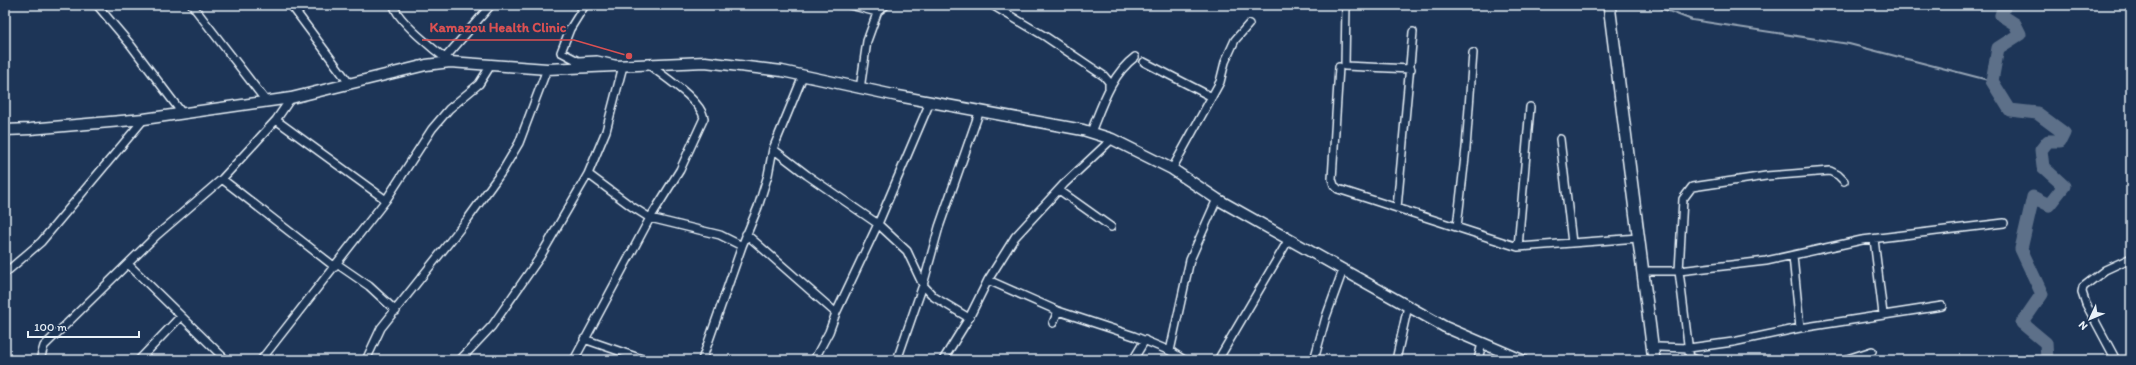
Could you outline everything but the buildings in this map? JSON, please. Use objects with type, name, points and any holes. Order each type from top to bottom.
[{"type":"main road","points":[[1609,5],[1654,360]]},
{"type":"main road","points":[[1617,5],[1660,360]]},
{"type":"street","points":[[97,5],[130,44],[182,113]]},
{"type":"street","points":[[192,5],[266,101]]},
{"type":"street","points":[[292,5],[349,83]]},
{"type":"street","points":[[394,5],[397,13],[427,44],[448,60]]},
{"type":"street","points":[[448,60],[491,5]]},
{"type":"street","points":[[585,5],[570,29],[561,52],[578,61],[597,60],[623,66]]},
{"type":"street","points":[[850,5],[878,9],[886,5]]},
{"type":"street","points":[[992,5],[1046,37],[1104,76],[1109,82],[1110,88]]},
{"type":"street","points":[[1346,5],[1345,66],[1411,69]]},
{"type":"street","points":[[860,89],[867,41],[878,9]]},
{"type":"street","points":[[1172,169],[1220,82],[1224,62],[1235,40],[1249,24]]},
{"type":"street","points":[[1397,208],[1411,69],[1413,32]]},
{"type":"street","points":[[1457,227],[1466,148],[1473,53]]},
{"type":"street","points":[[1091,132],[1110,88],[1124,65],[1135,57]]},
{"type":"street","points":[[5,130],[144,119],[291,98],[448,60],[547,69],[705,62],[782,71],[860,89],[980,110],[1091,132],[1112,139],[1172,169],[1217,199],[1445,327],[1522,360]]},
{"type":"street","points":[[1144,62],[1212,97]]},
{"type":"street","points":[[574,360],[584,338],[650,218],[680,170],[704,118],[703,112],[695,102],[648,64]]},
{"type":"street","points":[[261,360],[336,266],[386,200],[432,130],[449,109],[479,84],[491,65]]},
{"type":"street","points":[[460,360],[492,326],[540,257],[588,174],[606,132],[623,66]]},
{"type":"street","points":[[1339,67],[1334,185],[1338,189],[1518,247],[1638,238]]},
{"type":"street","points":[[366,360],[382,328],[503,170],[520,143],[547,69]]},
{"type":"street","points":[[702,360],[766,181],[773,149],[803,76]]},
{"type":"street","points":[[40,360],[44,346],[157,235],[222,179],[276,120],[291,98]]},
{"type":"street","points":[[814,360],[829,332],[836,313],[878,224],[930,102]]},
{"type":"street","points":[[1518,247],[1530,107]]},
{"type":"street","points":[[898,360],[924,285],[939,227],[980,110]]},
{"type":"street","points":[[5,273],[41,242],[144,119]]},
{"type":"street","points":[[276,120],[386,200]]},
{"type":"street","points":[[943,360],[969,318],[988,280],[1015,237],[1059,190],[1112,139]]},
{"type":"street","points":[[1560,139],[1572,243]]},
{"type":"street","points":[[773,149],[813,180],[878,224],[908,250],[924,285],[934,297],[969,318]]},
{"type":"street","points":[[1697,360],[1690,359],[1679,271],[1683,199],[1692,187],[1766,176],[1830,171],[1838,175],[1844,181]]},
{"type":"street","points":[[588,174],[631,206],[650,218],[720,235],[742,246]]},
{"type":"street","points":[[222,179],[336,266],[369,286],[396,311]]},
{"type":"street","points":[[1059,190],[1111,227]]},
{"type":"street","points":[[1170,351],[1190,260],[1217,199]]},
{"type":"street","points":[[1649,271],[1679,271],[1794,256],[1874,239],[2004,223]]},
{"type":"street","points":[[746,234],[836,313]]},
{"type":"street","points":[[1218,360],[1289,239]]},
{"type":"street","points":[[1874,239],[1883,314]]},
{"type":"street","points":[[1794,256],[1800,328]]},
{"type":"street","points":[[2116,360],[2086,304],[2082,292],[2083,287],[2105,270],[2131,258]]},
{"type":"street","points":[[128,264],[226,360]]},
{"type":"street","points":[[1314,360],[1326,317],[1344,270]]},
{"type":"street","points":[[988,280],[1058,311],[1083,318],[1145,340],[1170,351],[1184,360]]},
{"type":"street","points":[[1396,360],[1408,306]]},
{"type":"street","points":[[1658,347],[1688,348],[1733,342],[1800,328],[1848,322],[1883,314],[1942,306]]},
{"type":"street","points":[[1053,323],[1058,311]]},
{"type":"street","points":[[139,360],[181,316]]},
{"type":"street","points":[[584,338],[645,360]]},
{"type":"street","points":[[1134,360],[1145,340]]},
{"type":"street","points":[[1478,360],[1482,343]]},
{"type":"street","points":[[1844,360],[1872,351]]},
{"type":"waterway","points":[[1653,5],[1692,20],[1849,44],[1992,81]]},
{"type":"waterway","points":[[2005,5],[2001,15],[2015,24],[2020,34],[1998,48],[1992,81],[2010,110],[2037,113],[2064,133],[2060,141],[2048,141],[2041,150],[2043,167],[2064,186],[2049,205],[2033,197],[2021,249],[2042,294],[2022,323],[2046,343],[2047,360]]},
{"type":"place","name":"Kamazou Health Clinic","points":[[629,56]]}]
